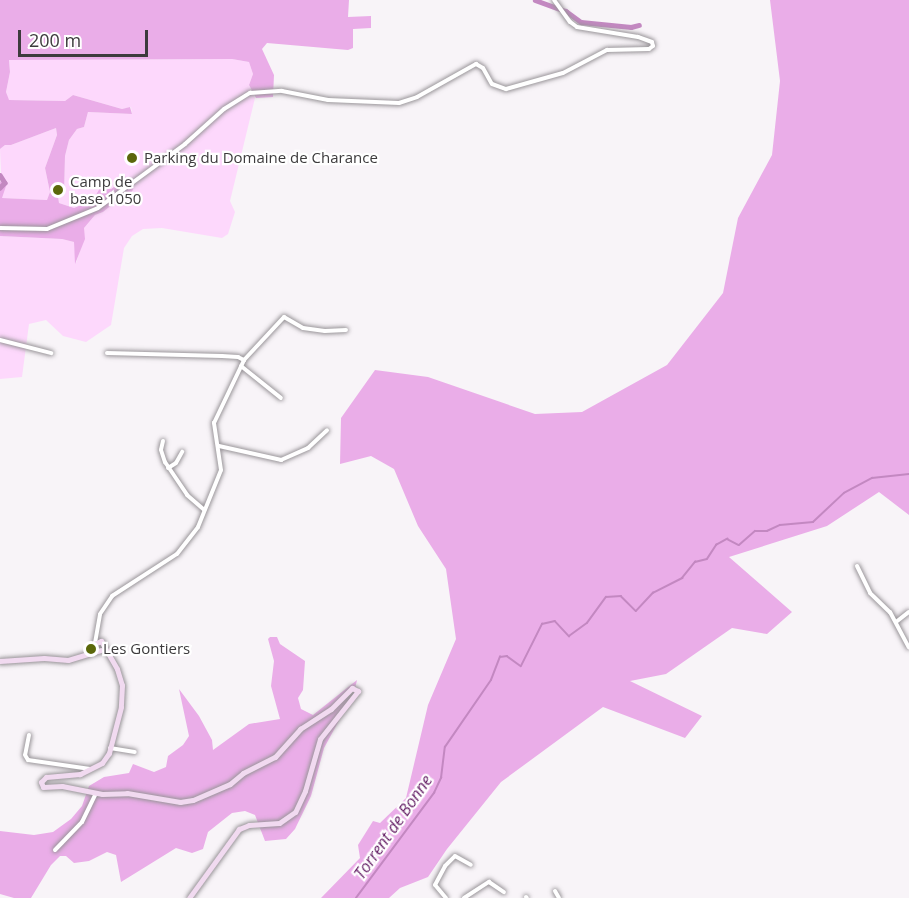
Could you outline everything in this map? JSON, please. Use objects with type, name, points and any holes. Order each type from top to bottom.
[{"type":"street","points":[[0,228],[47,229],[98,208],[185,144],[224,109],[250,93],[282,91],[328,100],[399,103],[417,97],[476,64],[483,68],[492,84],[506,89],[563,73],[607,50],[649,49],[653,46],[652,42],[638,37],[577,27],[554,0]]},
{"type":"street","points":[[189,898],[240,829],[249,825],[279,823],[295,812],[305,791],[320,739],[356,695],[357,689],[352,688],[332,709],[300,729],[275,757],[243,773],[230,784],[193,800],[180,802],[127,793],[96,793],[62,786],[43,787],[40,784],[46,777],[80,774],[106,759],[121,707],[122,685],[111,658],[98,647],[100,614],[112,596],[177,554],[194,534],[221,470],[214,423],[244,360],[284,316],[303,328],[325,331],[346,330]]},
{"type":"street","points":[[0,340],[20,343],[25,348],[41,353],[51,353]]},
{"type":"street","points":[[106,353],[222,356],[238,357],[244,360]]},
{"type":"street","points":[[242,366],[281,398]]},
{"type":"street","points":[[219,446],[281,460],[308,448],[327,430]]},
{"type":"street","points":[[163,441],[161,450],[168,468],[187,495],[204,510]]},
{"type":"street","points":[[168,468],[176,463],[182,452]]},
{"type":"street","points":[[857,566],[870,593],[890,612],[909,647]]},
{"type":"street","points":[[896,622],[909,612]]},
{"type":"street","points":[[0,661],[44,658],[68,660],[84,656],[98,647]]},
{"type":"street","points":[[29,735],[25,755],[28,760],[90,769]]},
{"type":"street","points":[[110,748],[135,752]]},
{"type":"street","points":[[55,850],[82,822],[96,793]]},
{"type":"street","points":[[446,898],[435,885],[440,872],[455,856],[471,865]]},
{"type":"street","points":[[464,898],[489,882],[504,892]]},
{"type":"street","points":[[555,891],[558,898]]},
{"type":"shaded area","points":[[0,0],[349,0],[348,17],[371,16],[371,28],[353,29],[353,48],[348,50],[267,43],[262,49],[274,75],[273,97],[256,98],[249,85],[253,74],[249,62],[232,59],[9,60],[10,72],[6,92],[9,100],[65,101],[73,95],[122,109],[130,107],[132,114],[88,112],[84,127],[77,129],[69,140],[65,156],[64,195],[58,196],[59,203],[74,208],[93,200],[100,188],[111,189],[118,184],[120,176],[127,177],[134,186],[131,195],[119,199],[103,212],[95,215],[84,228],[85,239],[75,264],[74,242],[62,239],[0,236],[0,181],[6,186],[2,198],[47,200],[50,192],[45,168],[57,135],[56,128],[11,145],[5,145],[0,149]]},
{"type":"shaded area","points":[[770,0],[909,0],[909,515],[879,492],[827,526],[729,557],[792,612],[767,634],[732,628],[666,674],[630,681],[702,716],[685,738],[603,707],[501,782],[447,849],[428,877],[400,888],[389,898],[321,898],[360,858],[358,845],[373,821],[380,823],[406,798],[428,705],[456,639],[446,569],[418,526],[394,469],[371,456],[340,464],[341,418],[375,370],[428,377],[535,414],[582,412],[667,365],[723,293],[738,218],[772,155],[780,81]]},
{"type":"shaded area","points":[[232,59],[249,62],[253,74],[249,85],[255,98],[230,201],[235,212],[228,234],[222,238],[162,228],[143,229],[132,236],[124,248],[111,325],[86,342],[63,336],[46,320],[29,324],[22,377],[0,379],[0,236],[62,239],[74,242],[76,263],[84,239],[84,228],[95,215],[103,212],[119,199],[131,195],[118,184],[94,200],[81,203],[74,208],[59,203],[58,195],[64,195],[65,156],[69,140],[77,129],[84,127],[88,112],[132,114],[131,107],[122,109],[73,95],[65,101],[8,100],[6,92],[10,72],[9,60]]},
{"type":"shaded area","points":[[56,128],[57,135],[45,168],[50,192],[47,200],[2,198],[0,149],[5,145],[11,145]]},
{"type":"shaded area","points":[[277,637],[280,644],[305,661],[303,690],[298,698],[301,709],[313,715],[357,680],[354,693],[324,748],[311,796],[295,829],[286,839],[265,841],[255,815],[245,811],[232,813],[208,832],[203,849],[192,853],[176,848],[121,882],[116,855],[107,852],[89,861],[74,863],[66,856],[60,856],[51,865],[31,898],[14,898],[0,894],[0,831],[34,835],[53,832],[71,819],[82,806],[89,786],[104,777],[129,773],[133,764],[154,772],[166,767],[168,756],[183,745],[189,736],[179,689],[199,716],[212,740],[213,750],[249,724],[280,719],[271,686],[274,661],[268,639]]},
{"type":"waterway","points":[[535,0],[566,11],[581,22],[631,27],[639,25]]},
{"type":"waterway","points":[[0,175],[5,183],[0,188]]},
{"type":"waterway","name":"Torrent de Bonne","points":[[356,898],[434,793],[441,778],[445,747],[491,680],[500,657],[507,656],[521,666],[542,624],[555,621],[569,636],[587,623],[606,597],[621,596],[636,611],[653,593],[682,578],[695,562],[707,559],[716,545],[727,539],[739,545],[755,531],[767,531],[780,525],[813,522],[844,493],[872,478],[909,474]]},
{"type":"place","name":"Parking du Domaine de Charance","points":[[132,158]]},
{"type":"place","name":"Camp de base 1050","points":[[58,190]]},
{"type":"place","name":"Les Gontiers","points":[[91,649]]}]
